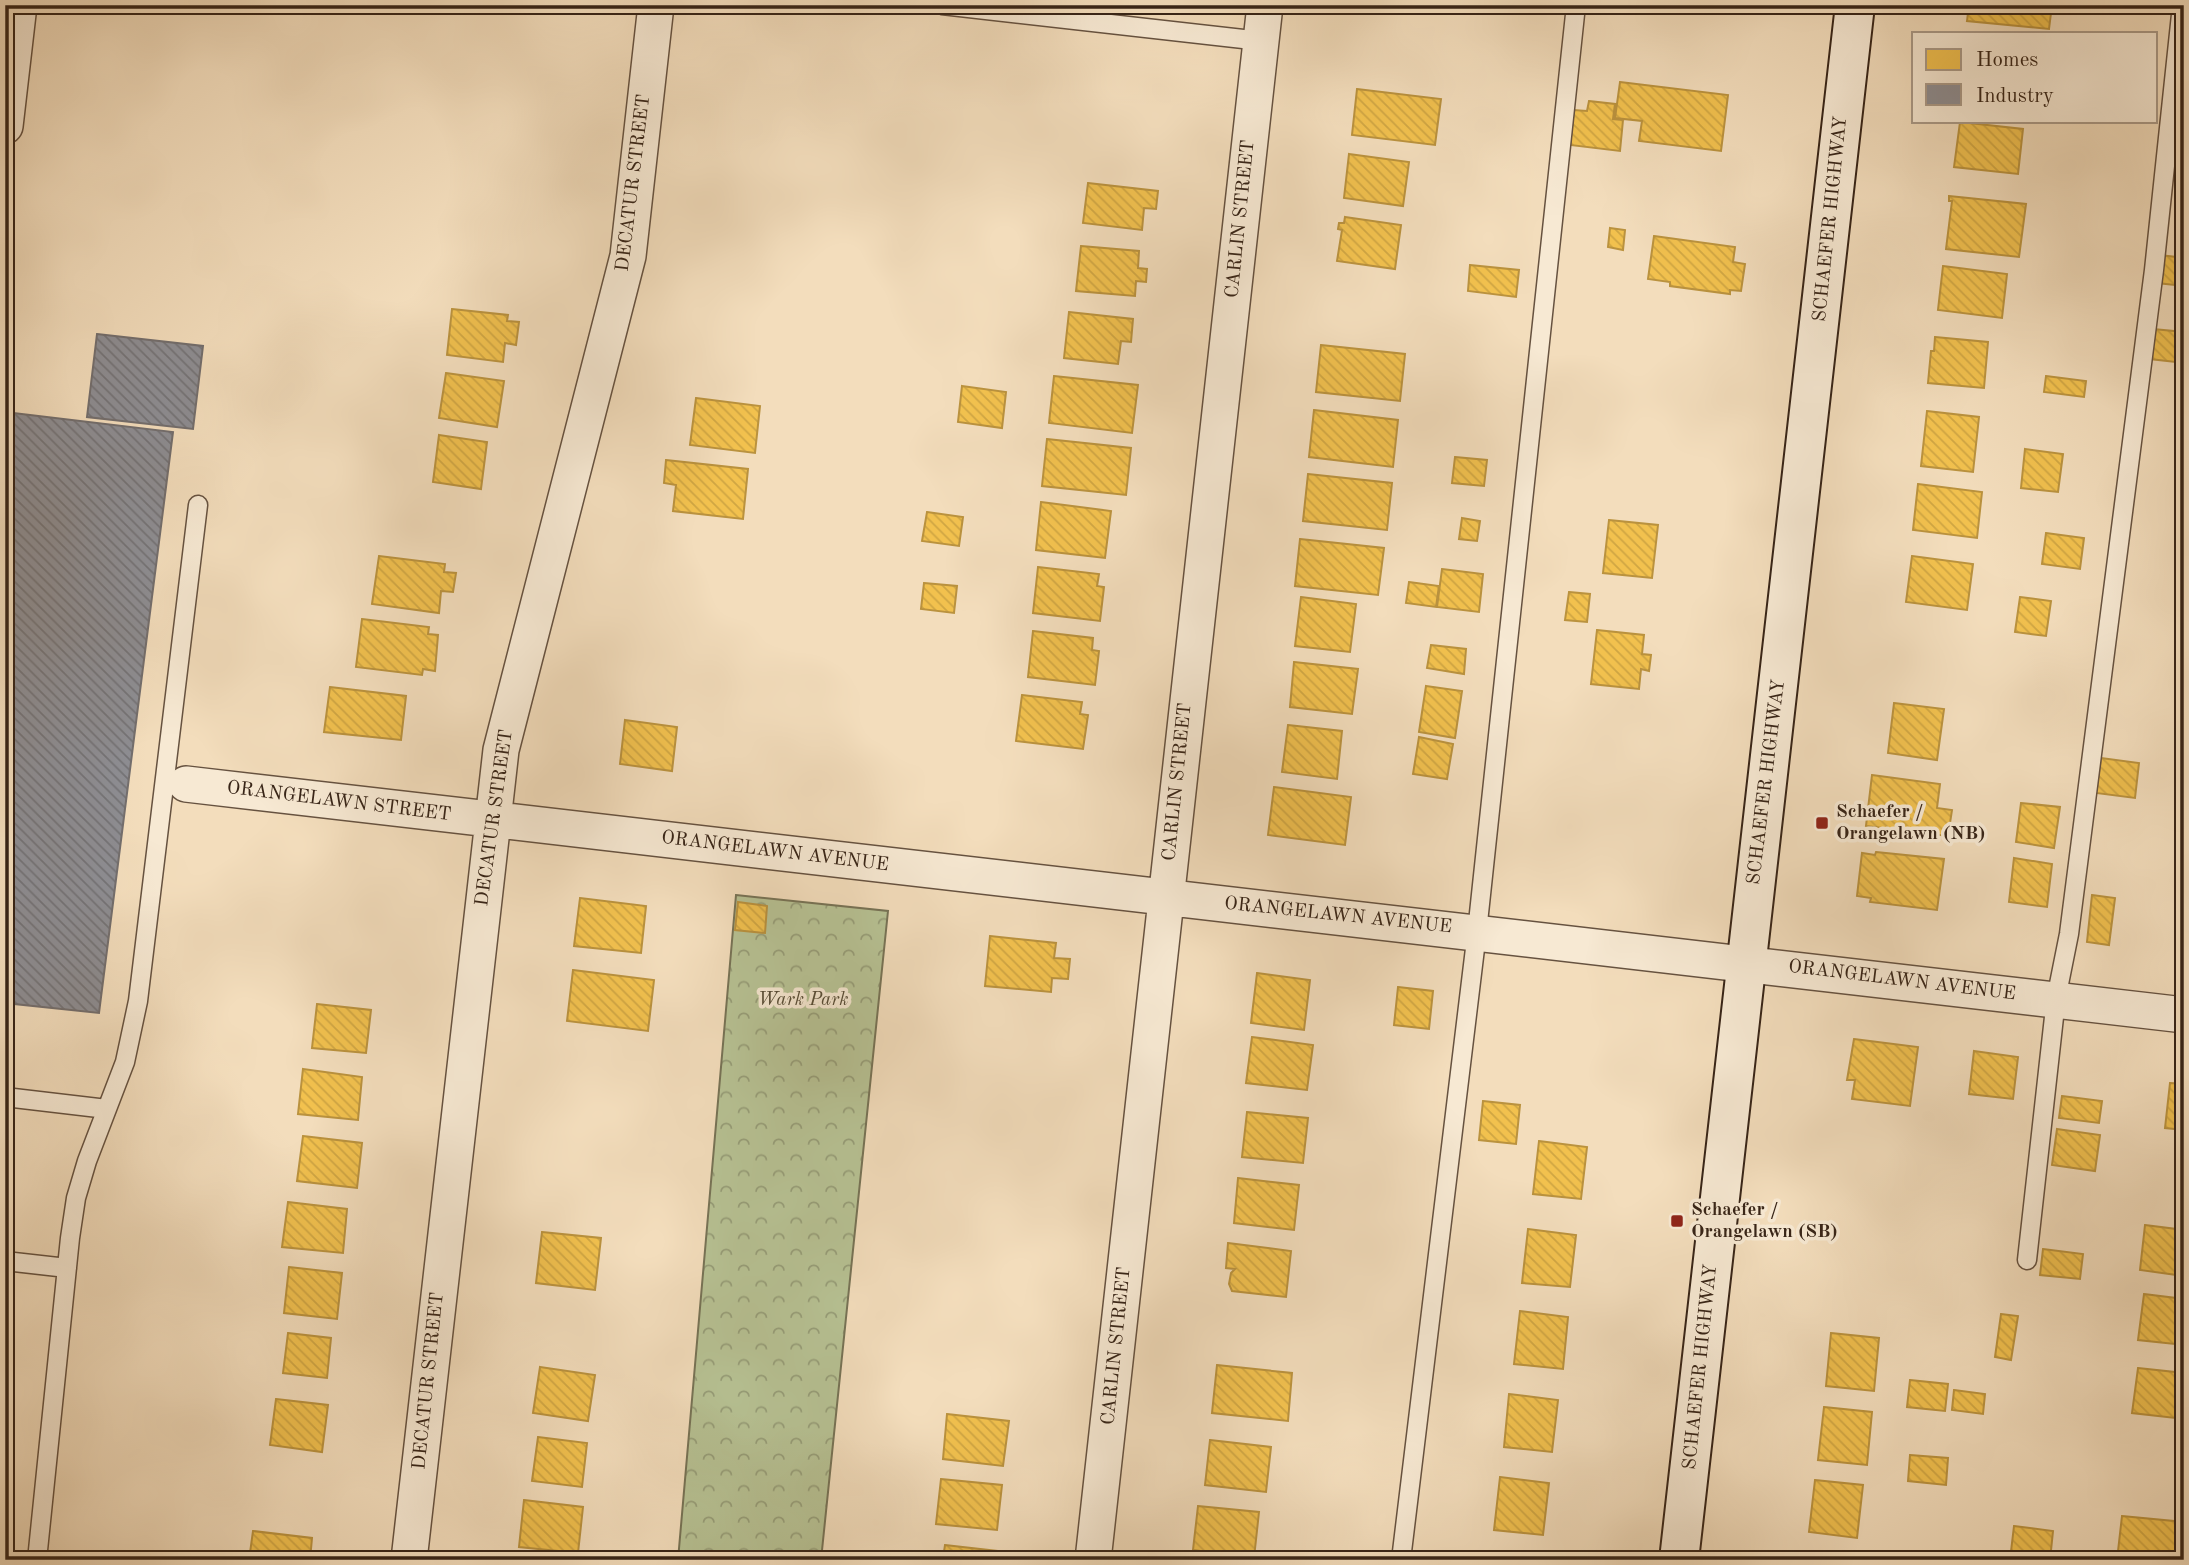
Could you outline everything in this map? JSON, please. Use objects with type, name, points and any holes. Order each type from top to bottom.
[{"type":"main road","name":"SCHAEFER HIGHWAY","points":[[1679,1560],[1855,5]]},
{"type":"street","points":[[5,125],[19,5]]},
{"type":"street","name":"DECATUR STREET","points":[[409,1560],[501,750],[628,256],[656,5]]},
{"type":"street","name":"CARLIN STREET","points":[[1093,1560],[1265,5]]},
{"type":"street","name":"ORANGELAWN STREET","points":[[186,784],[493,820]]},
{"type":"street","name":"ORANGELAWN AVENUE","points":[[493,820],[1746,962],[2184,1015]]},
{"type":"lane","points":[[942,5],[1261,41]]},
{"type":"lane","points":[[1401,1560],[1477,932],[1576,5]]},
{"type":"lane","points":[[2027,1260],[2056,999],[2069,933],[2154,270],[2182,5]]},
{"type":"lane","points":[[37,1560],[76,1198],[87,1161],[125,1062],[138,1001],[198,505]]},
{"type":"lane","points":[[5,1097],[107,1109]]},
{"type":"lane","points":[[5,1261],[67,1268]]},
{"type":"green space","name":"Wark Park","points":[[736,895],[888,911],[821,1560],[678,1560]]},
{"type":"building: Homes","points":[[1969,5],[2052,5],[2049,29],[1967,21]]},
{"type":"building: Homes","points":[[1620,82],[1728,95],[1721,151],[1639,141],[1642,121],[1615,118]]},
{"type":"building: Homes","points":[[1357,89],[1441,99],[1435,145],[1352,135]]},
{"type":"building: Homes","points":[[1589,101],[1615,104],[1613,119],[1623,120],[1620,151],[1570,145],[1574,110],[1587,111]]},
{"type":"building: Homes","points":[[2176,107],[2184,108],[2184,140],[2173,139]]},
{"type":"building: Homes","points":[[1960,122],[2023,129],[2018,174],[1954,167]]},
{"type":"building: Homes","points":[[1349,154],[1409,162],[1403,206],[1344,198]]},
{"type":"building: Homes","points":[[1088,183],[1158,191],[1156,209],[1144,208],[1142,230],[1083,223]]},
{"type":"building: Homes","points":[[1949,196],[2026,204],[2019,257],[1946,249],[1952,201],[1949,201]]},
{"type":"building: Homes","points":[[1345,217],[1401,225],[1395,269],[1337,261],[1342,230],[1338,229],[1339,223],[1344,223]]},
{"type":"building: Homes","points":[[1610,228],[1625,230],[1623,250],[1608,247]]},
{"type":"building: Homes","points":[[1654,236],[1735,247],[1733,262],[1745,264],[1741,291],[1730,290],[1730,294],[1670,286],[1670,282],[1648,279]]},
{"type":"building: Homes","points":[[1081,246],[1139,251],[1138,268],[1147,269],[1146,282],[1136,281],[1135,296],[1076,291]]},
{"type":"building: Homes","points":[[2160,255],[2184,258],[2184,286],[2157,283]]},
{"type":"building: Homes","points":[[1470,265],[1519,270],[1516,297],[1468,291]]},
{"type":"building: Homes","points":[[1943,266],[2007,274],[2002,318],[1938,310]]},
{"type":"building: Homes","points":[[452,309],[508,315],[507,321],[519,322],[516,345],[505,343],[503,362],[447,355]]},
{"type":"building: Homes","points":[[1069,312],[1133,319],[1131,342],[1121,341],[1118,364],[1064,358]]},
{"type":"building: Homes","points":[[2153,329],[2184,332],[2184,363],[2150,359]]},
{"type":"building: Homes","points":[[1935,337],[1988,342],[1984,388],[1928,383]]},
{"type":"building: Homes","points":[[1321,345],[1405,354],[1400,401],[1316,392]]},
{"type":"building: Homes","points":[[446,373],[504,381],[497,427],[439,418]]},
{"type":"building: Homes","points":[[1054,376],[1138,385],[1132,433],[1049,423]]},
{"type":"building: Homes","points":[[2046,376],[2086,381],[2084,397],[2044,392]]},
{"type":"building: Homes","points":[[2183,380],[2184,407],[2180,407]]},
{"type":"building: Homes","points":[[962,386],[1006,392],[1002,428],[958,422]]},
{"type":"building: Homes","points":[[696,398],[760,406],[755,453],[690,445]]},
{"type":"building: Homes","points":[[1314,410],[1398,420],[1393,467],[1309,457]]},
{"type":"building: Homes","points":[[1927,411],[1979,417],[1973,472],[1921,466]]},
{"type":"building: Homes","points":[[439,435],[487,442],[481,489],[433,482]]},
{"type":"building: Homes","points":[[1047,439],[1131,448],[1126,495],[1042,486]]},
{"type":"building: Homes","points":[[2181,448],[2184,449],[2184,469],[2179,469]]},
{"type":"building: Homes","points":[[2025,449],[2063,454],[2058,492],[2021,488]]},
{"type":"building: Homes","points":[[1455,457],[1487,460],[1484,486],[1452,483]]},
{"type":"building: Homes","points":[[666,460],[748,469],[743,519],[673,511],[676,485],[664,483]]},
{"type":"building: Homes","points":[[1308,474],[1392,483],[1387,530],[1303,521]]},
{"type":"building: Homes","points":[[1918,484],[1982,492],[1977,538],[1913,530]]},
{"type":"building: Homes","points":[[1041,502],[1111,511],[1105,558],[1036,550]]},
{"type":"building: Homes","points":[[927,512],[963,517],[959,546],[922,541]]},
{"type":"building: Homes","points":[[1462,518],[1480,521],[1477,541],[1459,539]]},
{"type":"building: Homes","points":[[1609,520],[1658,525],[1652,578],[1603,573]]},
{"type":"building: Homes","points":[[2046,533],[2084,538],[2080,569],[2042,564]]},
{"type":"building: Homes","points":[[1300,539],[1384,548],[1378,595],[1295,586]]},
{"type":"building: Homes","points":[[379,556],[445,564],[444,572],[456,573],[453,592],[441,591],[439,613],[372,604]]},
{"type":"building: Homes","points":[[1912,556],[1973,564],[1967,610],[1906,602]]},
{"type":"building: Homes","points":[[1038,567],[1099,574],[1097,586],[1104,587],[1100,621],[1033,613]]},
{"type":"building: Homes","points":[[1442,569],[1483,574],[1479,612],[1437,607]]},
{"type":"building: Homes","points":[[1409,582],[1439,586],[1436,607],[1406,603]]},
{"type":"building: Homes","points":[[924,583],[957,586],[954,613],[921,609]]},
{"type":"building: Homes","points":[[1569,592],[1590,594],[1587,622],[1565,620]]},
{"type":"building: Homes","points":[[1301,597],[1356,604],[1350,652],[1295,646]]},
{"type":"building: Homes","points":[[2020,597],[2051,601],[2046,636],[2015,632]]},
{"type":"building: Homes","points":[[362,619],[429,627],[428,634],[438,635],[435,671],[423,669],[422,675],[356,667]]},
{"type":"building: Homes","points":[[1597,630],[1644,635],[1642,654],[1651,655],[1649,671],[1641,669],[1639,689],[1591,684]]},
{"type":"building: Homes","points":[[1033,631],[1093,638],[1092,650],[1099,651],[1095,685],[1028,677]]},
{"type":"building: Homes","points":[[1431,645],[1466,649],[1464,674],[1427,668]]},
{"type":"building: Homes","points":[[1294,662],[1358,669],[1352,714],[1290,707]]},
{"type":"building: Homes","points":[[1426,686],[1462,691],[1455,738],[1419,732]]},
{"type":"building: Homes","points":[[330,687],[406,696],[401,740],[324,732]]},
{"type":"building: Homes","points":[[1022,695],[1082,702],[1080,714],[1088,715],[1083,749],[1016,741]]},
{"type":"building: Homes","points":[[1894,703],[1944,709],[1937,760],[1888,753]]},
{"type":"building: Homes","points":[[625,720],[677,727],[672,771],[620,764]]},
{"type":"building: Homes","points":[[1288,725],[1342,731],[1337,779],[1282,772]]},
{"type":"building: Homes","points":[[1419,737],[1453,744],[1447,779],[1413,774]]},
{"type":"building: Homes","points":[[2101,758],[2139,763],[2135,798],[2096,793]]},
{"type":"building: Homes","points":[[1872,775],[1940,784],[1937,808],[1952,810],[1948,836],[1866,826]]},
{"type":"building: Homes","points":[[1274,787],[1351,797],[1345,845],[1268,835]]},
{"type":"building: Homes","points":[[2021,803],[2060,807],[2054,848],[2016,842]]},
{"type":"building: Homes","points":[[1876,852],[1944,859],[1937,910],[1870,902],[1871,898],[1857,896],[1862,853],[1875,855]]},
{"type":"building: Homes","points":[[2014,858],[2052,864],[2047,907],[2009,902]]},
{"type":"building: Homes","points":[[2092,895],[2115,898],[2109,945],[2087,942]]},
{"type":"building: Homes","points":[[580,898],[646,906],[641,953],[574,946]]},
{"type":"building: Homes","points":[[738,902],[767,906],[765,933],[735,930]]},
{"type":"building: Homes","points":[[990,936],[1056,943],[1054,958],[1070,959],[1068,979],[1052,978],[1051,992],[985,986]]},
{"type":"building: Homes","points":[[573,970],[654,980],[648,1031],[567,1021]]},
{"type":"building: Homes","points":[[1257,973],[1310,980],[1304,1030],[1251,1023]]},
{"type":"building: Homes","points":[[1398,987],[1433,991],[1429,1029],[1394,1025]]},
{"type":"building: Homes","points":[[317,1004],[371,1010],[366,1053],[312,1048]]},
{"type":"building: Homes","points":[[1252,1037],[1313,1045],[1307,1090],[1246,1083]]},
{"type":"building: Homes","points":[[1854,1039],[1918,1047],[1910,1106],[1852,1099],[1855,1080],[1847,1080]]},
{"type":"building: Homes","points":[[1974,1051],[2018,1057],[2013,1099],[1969,1094]]},
{"type":"building: Homes","points":[[303,1069],[362,1077],[358,1120],[298,1114]]},
{"type":"building: Homes","points":[[2170,1083],[2184,1084],[2184,1130],[2165,1128]]},
{"type":"building: Homes","points":[[2062,1096],[2102,1101],[2099,1123],[2059,1118]]},
{"type":"building: Homes","points":[[1483,1101],[1520,1105],[1516,1144],[1479,1140]]},
{"type":"building: Homes","points":[[1247,1112],[1308,1118],[1303,1163],[1242,1157]]},
{"type":"building: Homes","points":[[2057,1129],[2100,1135],[2095,1171],[2052,1165]]},
{"type":"building: Homes","points":[[303,1136],[362,1143],[357,1188],[297,1181]]},
{"type":"building: Homes","points":[[1539,1141],[1587,1147],[1581,1199],[1533,1194]]},
{"type":"building: Homes","points":[[2184,1160],[2184,1212],[2178,1211]]},
{"type":"building: Homes","points":[[1238,1178],[1299,1185],[1294,1230],[1234,1223]]},
{"type":"building: Homes","points":[[288,1202],[347,1209],[343,1253],[282,1247]]},
{"type":"building: Homes","points":[[2145,1225],[2184,1230],[2184,1276],[2140,1270]]},
{"type":"building: Homes","points":[[1528,1229],[1576,1235],[1570,1287],[1522,1283]]},
{"type":"building: Homes","points":[[542,1232],[601,1238],[595,1290],[536,1283]]},
{"type":"building: Homes","points":[[1228,1243],[1291,1251],[1286,1297],[1232,1291],[1229,1284],[1231,1273],[1235,1269],[1226,1268]]},
{"type":"building: Homes","points":[[2043,1249],[2083,1254],[2080,1279],[2040,1275]]},
{"type":"building: Homes","points":[[289,1267],[342,1273],[337,1319],[284,1313]]},
{"type":"building: Homes","points":[[2144,1294],[2184,1299],[2184,1345],[2138,1340]]},
{"type":"building: Homes","points":[[1520,1311],[1568,1317],[1563,1369],[1514,1364]]},
{"type":"building: Homes","points":[[2001,1314],[2018,1316],[2011,1360],[1995,1357]]},
{"type":"building: Homes","points":[[288,1333],[331,1338],[327,1378],[283,1373]]},
{"type":"building: Homes","points":[[1831,1333],[1879,1338],[1874,1391],[1826,1386]]},
{"type":"building: Homes","points":[[1217,1365],[1292,1373],[1288,1421],[1212,1413]]},
{"type":"building: Homes","points":[[540,1367],[595,1375],[588,1421],[533,1413]]},
{"type":"building: Homes","points":[[2138,1368],[2184,1373],[2184,1419],[2132,1413]]},
{"type":"building: Homes","points":[[1910,1380],[1948,1384],[1945,1411],[1907,1407]]},
{"type":"building: Homes","points":[[1954,1390],[1985,1394],[1983,1414],[1952,1410]]},
{"type":"building: Homes","points":[[1509,1394],[1558,1400],[1552,1452],[1504,1447]]},
{"type":"building: Homes","points":[[276,1399],[328,1405],[322,1452],[270,1445]]},
{"type":"building: Homes","points":[[1824,1407],[1872,1412],[1867,1465],[1818,1460]]},
{"type":"building: Homes","points":[[947,1414],[1009,1421],[1003,1466],[943,1459]]},
{"type":"building: Homes","points":[[538,1437],[587,1443],[582,1487],[532,1481]]},
{"type":"building: Homes","points":[[1210,1440],[1271,1447],[1266,1492],[1205,1485]]},
{"type":"building: Homes","points":[[1910,1455],[1948,1458],[1946,1485],[1908,1481]]},
{"type":"building: Homes","points":[[1500,1477],[1549,1483],[1543,1535],[1494,1530]]},
{"type":"building: Homes","points":[[941,1479],[1002,1485],[997,1530],[936,1524]]},
{"type":"building: Homes","points":[[1815,1480],[1863,1485],[1857,1538],[1809,1532]]},
{"type":"building: Homes","points":[[524,1500],[583,1507],[578,1553],[519,1547]]},
{"type":"building: Homes","points":[[1198,1506],[1259,1512],[1254,1558],[1193,1550]]},
{"type":"building: Homes","points":[[2122,1516],[2184,1522],[2184,1560],[2117,1560]]},
{"type":"building: Homes","points":[[2014,1526],[2053,1531],[2050,1560],[2010,1560]]},
{"type":"building: Homes","points":[[253,1531],[312,1538],[310,1560],[249,1560]]},
{"type":"building: Homes","points":[[945,1545],[997,1551],[996,1560],[929,1560],[929,1557],[943,1558]]},
{"type":"building: Homes","points":[[1806,1551],[1855,1556],[1854,1560],[1805,1560]]},
{"type":"building: Industry","points":[[97,334],[203,346],[193,429],[87,417]]},
{"type":"building: Industry","points":[[5,412],[173,432],[99,1013],[5,1003]]},
{"type":"place","name":"Schaefer / Orangelawn (NB)","points":[[1822,823]]},
{"type":"place","name":"Schaefer / Orangelawn (SB)","points":[[1677,1221]]}]
